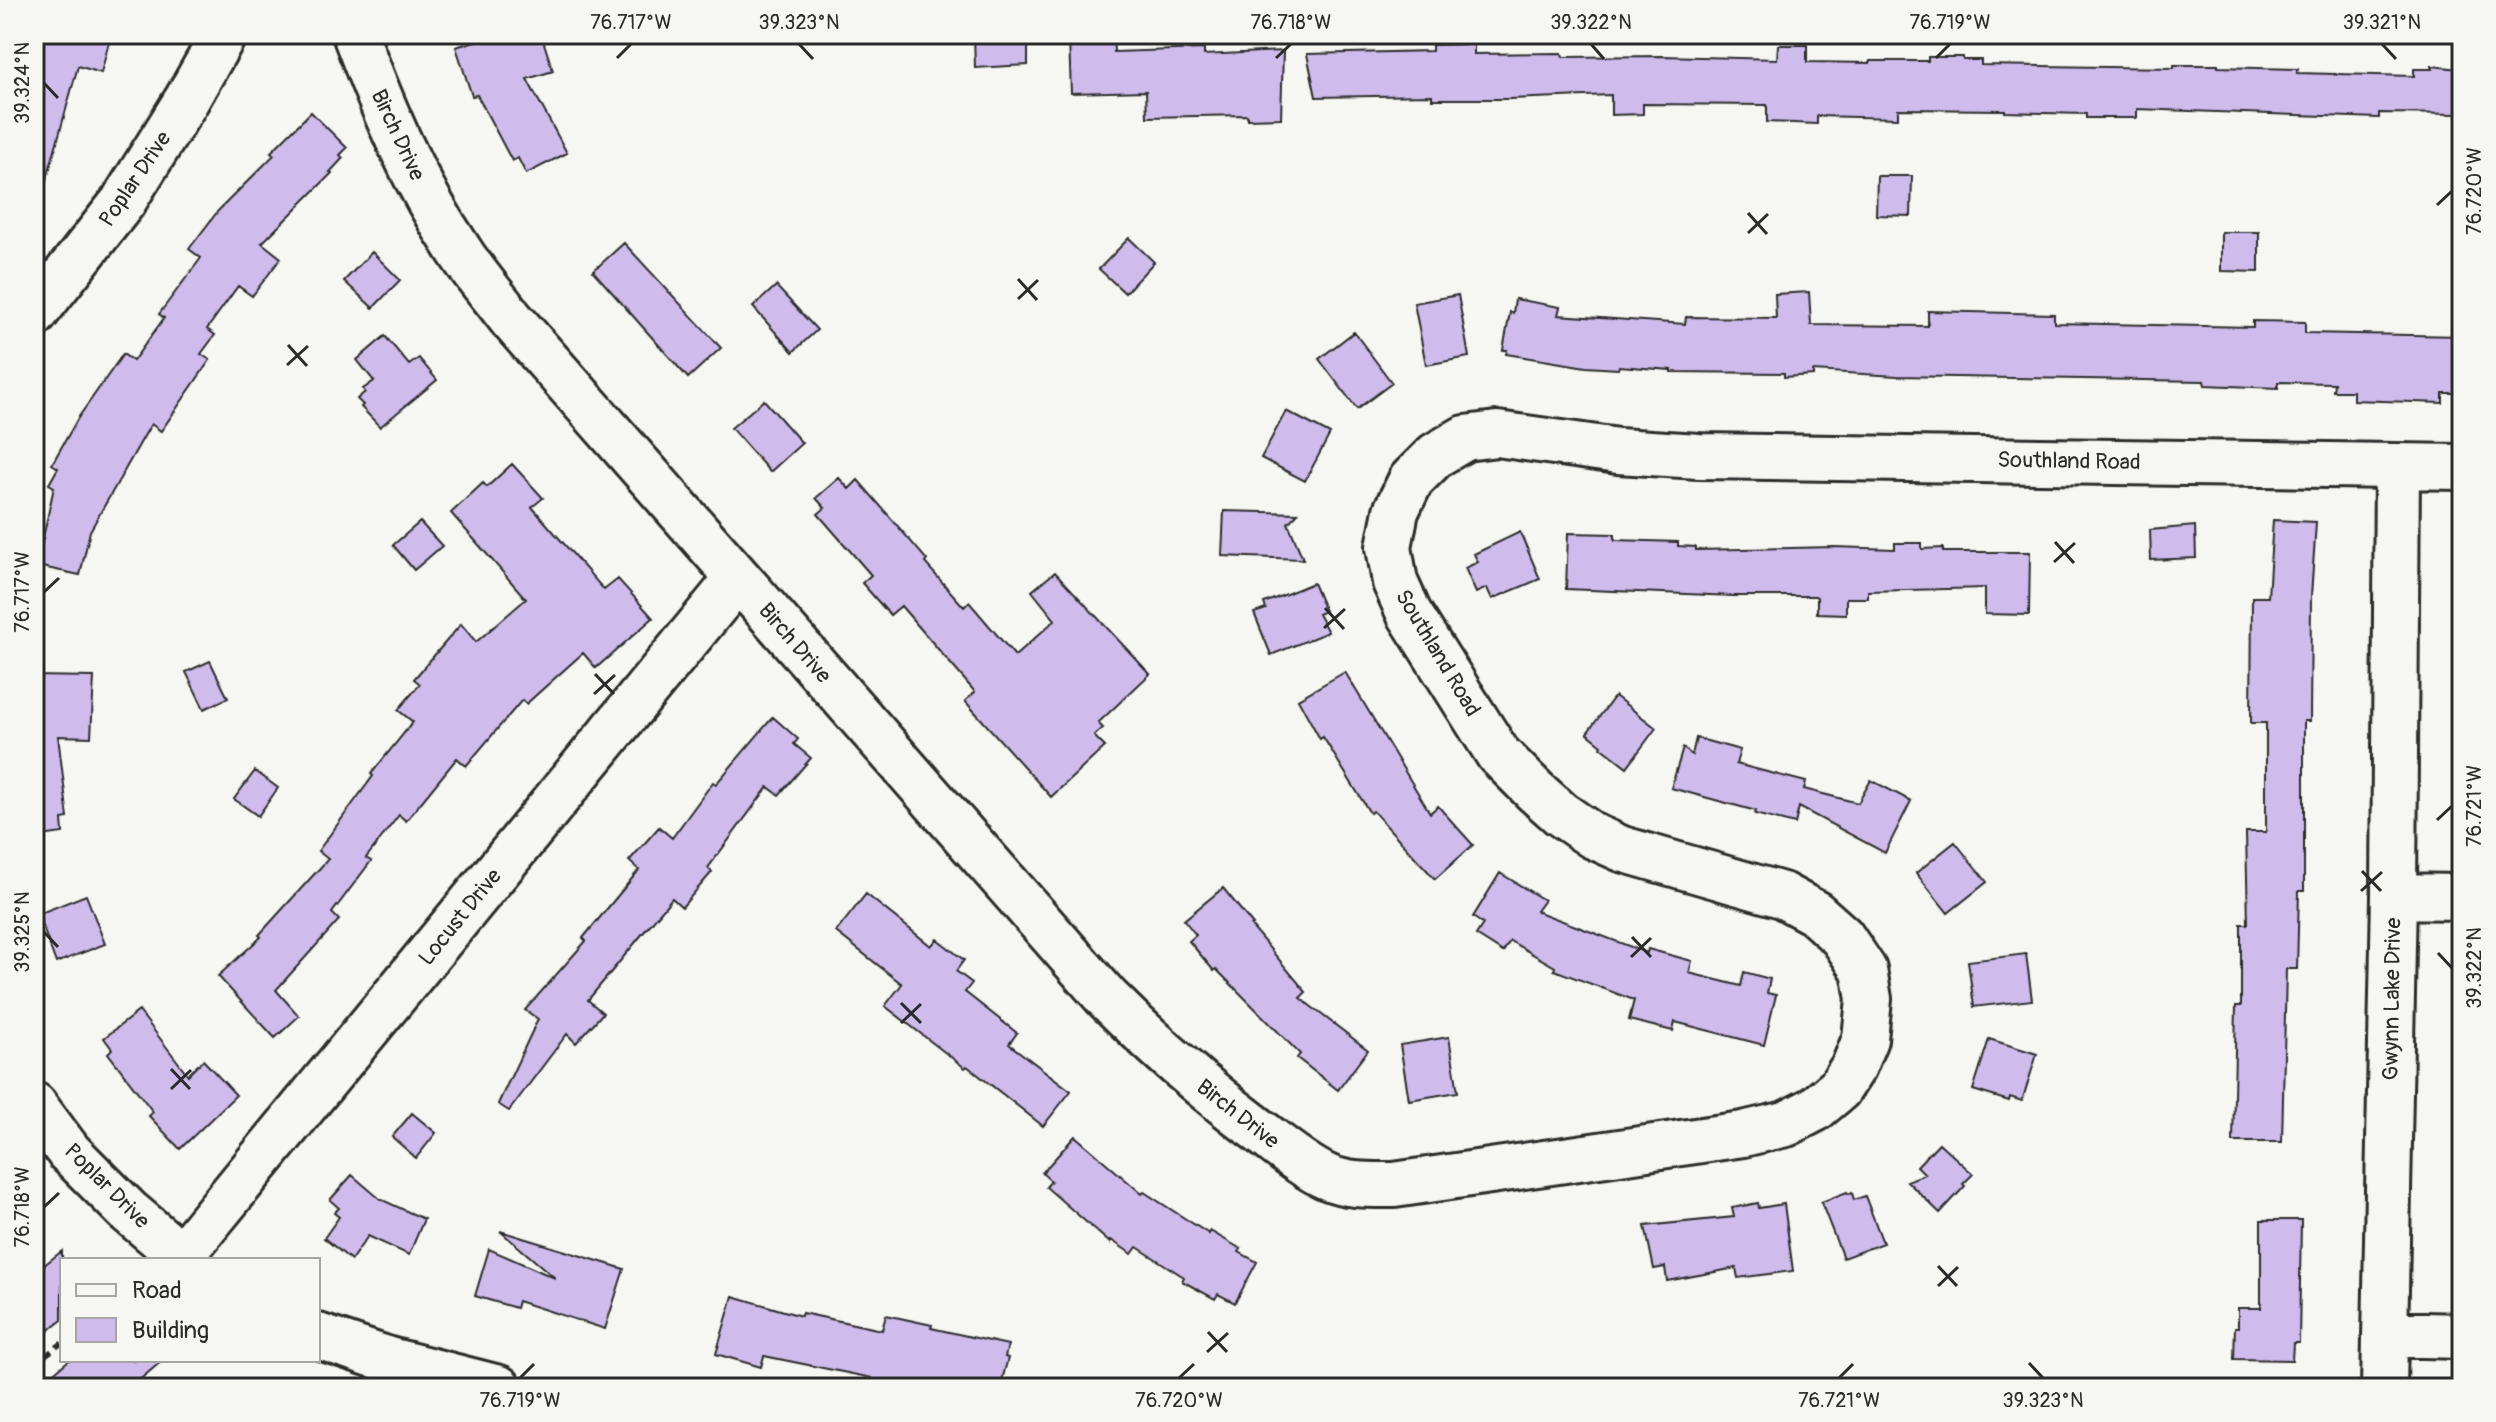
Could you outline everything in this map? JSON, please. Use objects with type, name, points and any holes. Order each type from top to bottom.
[{"type":"street","name":"Poplar Drive","points":[[34,315],[123,202],[224,34]]},
{"type":"street","name":"Birch Drive","points":[[355,34],[387,119],[420,185],[459,251],[511,319],[1107,998],[1214,1097],[1327,1177]]},
{"type":"street","name":"Southland Road","points":[[1327,1177],[1360,1185],[1394,1185],[1743,1134],[1786,1124],[1815,1109],[1839,1089],[1854,1066],[1865,1039],[1869,999],[1864,970],[1842,937],[1815,913],[1782,895],[1622,849],[1593,836],[1561,814],[1498,754],[1409,613],[1395,582],[1389,547],[1396,511],[1411,480],[1436,455],[1465,438],[1497,434],[1618,451],[1699,456],[2462,467]]},
{"type":"street","name":"Gwynn Lake Drive","points":[[2384,1388],[2394,896],[2397,467]]},
{"type":"street","name":"Locust Drive","points":[[184,1258],[738,578]]},
{"type":"street","points":[[2394,896],[2462,897]]},
{"type":"street","name":"Poplar Drive","points":[[34,1105],[69,1152],[128,1211],[184,1258]]},
{"type":"street","points":[[2385,1334],[2462,1336]]},
{"type":"street","points":[[320,1337],[389,1360],[499,1388]]},
{"type":"path","points":[[34,1364],[60,1344]]},
{"type":"building","points":[[41,34],[111,34],[101,73],[78,66],[43,193],[34,192],[34,59]]},
{"type":"building","points":[[497,34],[541,34],[553,71],[527,79],[567,153],[526,174],[518,158],[512,161],[477,95],[472,96],[456,47]]},
{"type":"building","points":[[974,34],[1028,34],[1028,65],[975,68]]},
{"type":"building","points":[[1113,37],[1114,52],[1204,49],[1204,55],[1283,51],[1281,118],[1248,119],[1247,115],[1147,117],[1146,91],[1071,93],[1069,39]]},
{"type":"building","points":[[1474,44],[1474,54],[1562,53],[1563,57],[1777,59],[1778,45],[1807,45],[1807,62],[1870,63],[1963,57],[1963,60],[1981,60],[1981,65],[2174,68],[2174,65],[2218,65],[2298,69],[2297,73],[2414,76],[2414,69],[2433,69],[2432,66],[2459,69],[2459,114],[2379,113],[2379,118],[2137,109],[2137,118],[2086,118],[2086,114],[2005,110],[1898,109],[1898,118],[1817,116],[1817,124],[1767,122],[1767,105],[1643,104],[1643,114],[1611,115],[1611,95],[1510,99],[1432,99],[1432,95],[1316,97],[1307,54],[1432,51],[1432,45]]},
{"type":"building","points":[[311,112],[347,148],[340,155],[343,158],[262,243],[281,258],[252,296],[238,286],[207,329],[215,335],[201,354],[210,360],[161,431],[151,424],[90,531],[80,575],[37,566],[54,487],[49,484],[58,468],[52,464],[78,418],[123,354],[133,361],[164,318],[159,314],[201,258],[189,249],[218,211],[274,155],[271,152]]},
{"type":"building","points":[[1877,176],[1912,176],[1911,216],[1876,215]]},
{"type":"building","points":[[2221,232],[2259,232],[2259,272],[2221,271]]},
{"type":"building","points":[[1129,238],[1154,262],[1125,293],[1099,269]]},
{"type":"building","points":[[624,243],[721,348],[688,378],[593,271]]},
{"type":"building","points":[[372,252],[400,280],[373,308],[344,281]]},
{"type":"building","points":[[776,286],[817,330],[793,352],[753,307]]},
{"type":"building","points":[[1809,292],[1811,325],[1928,326],[1928,311],[2054,314],[2054,323],[2253,327],[2253,321],[2305,322],[2305,333],[2462,336],[2461,393],[2443,393],[2443,403],[2353,400],[2353,391],[2333,391],[2334,383],[2278,382],[2278,388],[2205,385],[2204,381],[1897,376],[1813,371],[1813,375],[1784,377],[1784,373],[1671,372],[1619,366],[1618,369],[1586,367],[1506,354],[1507,350],[1503,350],[1515,299],[1560,307],[1558,315],[1685,324],[1686,317],[1776,318],[1775,294]]},
{"type":"building","points":[[1458,295],[1469,357],[1426,365],[1414,303]]},
{"type":"building","points":[[1354,332],[1392,383],[1357,409],[1319,359]]},
{"type":"building","points":[[385,336],[409,365],[419,358],[437,380],[380,427],[357,399],[365,392],[363,389],[374,381],[357,360]]},
{"type":"building","points":[[764,400],[802,443],[770,472],[731,428]]},
{"type":"building","points":[[1286,411],[1330,434],[1305,481],[1261,458]]},
{"type":"building","points":[[512,464],[543,498],[532,507],[604,590],[618,579],[653,618],[596,668],[583,653],[526,704],[522,700],[466,766],[457,758],[406,821],[399,815],[366,858],[371,861],[332,913],[339,920],[276,990],[299,1016],[275,1038],[218,976],[261,937],[259,935],[328,859],[318,851],[373,776],[371,774],[413,722],[398,710],[420,684],[414,679],[461,624],[476,642],[526,599],[451,513],[483,483],[487,487]]},
{"type":"building","points":[[839,478],[849,489],[858,480],[964,607],[969,602],[1015,656],[1055,620],[1032,591],[1055,572],[1150,674],[1098,723],[1103,728],[1094,736],[1105,747],[1051,797],[965,701],[975,692],[901,606],[890,615],[862,583],[871,575],[818,514],[825,508],[816,498]]},
{"type":"building","points":[[1224,511],[1298,513],[1288,523],[1303,559],[1222,556]]},
{"type":"building","points":[[2273,520],[2316,522],[2311,597],[2310,721],[2304,721],[2304,891],[2299,891],[2297,969],[2286,969],[2282,1142],[2233,1142],[2236,1006],[2241,1006],[2241,924],[2248,924],[2246,832],[2266,832],[2266,723],[2251,723],[2252,597],[2268,597]]},
{"type":"building","points":[[420,522],[442,546],[414,570],[393,545]]},
{"type":"building","points":[[2195,526],[2196,558],[2151,560],[2150,530]]},
{"type":"building","points":[[1520,532],[1540,579],[1492,599],[1487,588],[1476,593],[1465,568],[1478,562],[1474,554]]},
{"type":"building","points":[[1568,533],[1615,534],[1615,540],[1678,542],[1678,546],[1696,547],[1696,550],[1895,549],[1895,543],[1922,543],[1922,549],[1943,548],[1943,552],[2030,552],[2029,615],[1985,614],[1985,588],[1868,591],[1868,598],[1846,598],[1846,614],[1817,613],[1815,596],[1566,589]]},
{"type":"building","points":[[1313,583],[1325,611],[1318,614],[1328,632],[1271,655],[1254,613],[1266,609],[1264,603]]},
{"type":"building","points":[[210,661],[228,698],[204,709],[186,672]]},
{"type":"building","points":[[1345,672],[1430,813],[1438,806],[1473,845],[1435,879],[1373,811],[1370,813],[1323,737],[1320,739],[1298,699]]},
{"type":"building","points":[[34,676],[94,677],[91,737],[58,736],[68,818],[62,819],[63,833],[34,837]]},
{"type":"building","points":[[1615,696],[1656,728],[1627,767],[1587,733]]},
{"type":"building","points":[[773,717],[798,739],[794,744],[811,758],[779,795],[768,787],[708,868],[712,872],[682,907],[672,898],[588,1000],[603,1013],[576,1043],[567,1034],[509,1111],[498,1104],[538,1019],[525,1010],[586,941],[583,938],[639,870],[629,861],[659,827],[672,838],[713,782],[716,784]]},
{"type":"building","points":[[1696,738],[1740,750],[1736,764],[1806,782],[1804,789],[1858,803],[1871,780],[1911,801],[1885,853],[1799,807],[1795,824],[1671,788],[1683,748],[1692,755]]},
{"type":"building","points":[[255,771],[278,788],[258,816],[234,799]]},
{"type":"building","points":[[1955,842],[1987,882],[1948,913],[1916,873]]},
{"type":"building","points":[[1500,873],[1544,900],[1536,911],[1647,953],[1648,949],[1692,961],[1689,973],[1741,986],[1744,972],[1770,979],[1767,993],[1776,995],[1764,1045],[1675,1022],[1673,1031],[1629,1020],[1634,1000],[1554,970],[1555,967],[1510,941],[1503,952],[1476,935],[1483,924],[1473,917]]},
{"type":"building","points":[[1223,888],[1306,992],[1300,998],[1368,1050],[1338,1090],[1297,1058],[1300,1054],[1216,969],[1214,971],[1189,941],[1196,935],[1184,920]]},
{"type":"building","points":[[866,894],[931,946],[937,939],[964,960],[956,971],[972,983],[965,992],[1017,1033],[1009,1044],[1071,1091],[1043,1126],[885,1006],[902,984],[836,932]]},
{"type":"building","points":[[86,895],[105,944],[56,963],[38,914]]},
{"type":"building","points":[[2026,954],[2032,1000],[1974,1007],[1968,961]]},
{"type":"building","points":[[139,1011],[188,1075],[203,1060],[236,1095],[180,1149],[149,1116],[153,1112],[108,1053],[112,1049],[104,1038]]},
{"type":"building","points":[[1449,1037],[1458,1092],[1409,1100],[1400,1045]]},
{"type":"building","points":[[1989,1039],[2037,1054],[2022,1101],[2010,1097],[2009,1101],[1973,1090]]},
{"type":"building","points":[[412,1113],[436,1133],[416,1158],[392,1137]]},
{"type":"building","points":[[1075,1136],[1142,1194],[1144,1192],[1209,1234],[1210,1231],[1241,1249],[1239,1252],[1257,1262],[1235,1303],[1218,1294],[1215,1299],[1182,1281],[1184,1277],[1137,1247],[1132,1254],[1111,1240],[1110,1243],[1046,1187],[1051,1181],[1042,1173]]},
{"type":"building","points":[[1939,1143],[1973,1174],[1940,1213],[1907,1181],[1925,1174],[1917,1166]]},
{"type":"building","points":[[352,1175],[380,1199],[424,1219],[409,1255],[368,1236],[351,1260],[324,1238],[339,1217],[334,1213],[339,1208],[330,1200]]},
{"type":"building","points":[[1852,1193],[1854,1200],[1865,1196],[1883,1243],[1843,1258],[1821,1202]]},
{"type":"building","points":[[1758,1203],[1759,1208],[1784,1204],[1793,1271],[1738,1278],[1736,1268],[1667,1281],[1665,1267],[1654,1269],[1645,1226],[1734,1217],[1732,1208]]},
{"type":"building","points":[[2261,1220],[2301,1220],[2299,1343],[2293,1343],[2292,1360],[2234,1359],[2238,1308],[2261,1308]]},
{"type":"building","points":[[500,1231],[624,1269],[605,1329],[518,1301],[516,1308],[475,1296],[489,1249],[555,1278]]},
{"type":"building","points":[[62,1251],[60,1322],[34,1342],[34,1273]]},
{"type":"building","points":[[733,1296],[801,1316],[802,1313],[882,1330],[886,1315],[1008,1345],[1000,1388],[897,1388],[871,1383],[872,1378],[764,1356],[761,1367],[716,1354]]},
{"type":"building","points":[[67,1362],[161,1362],[130,1388],[36,1388]]}]
